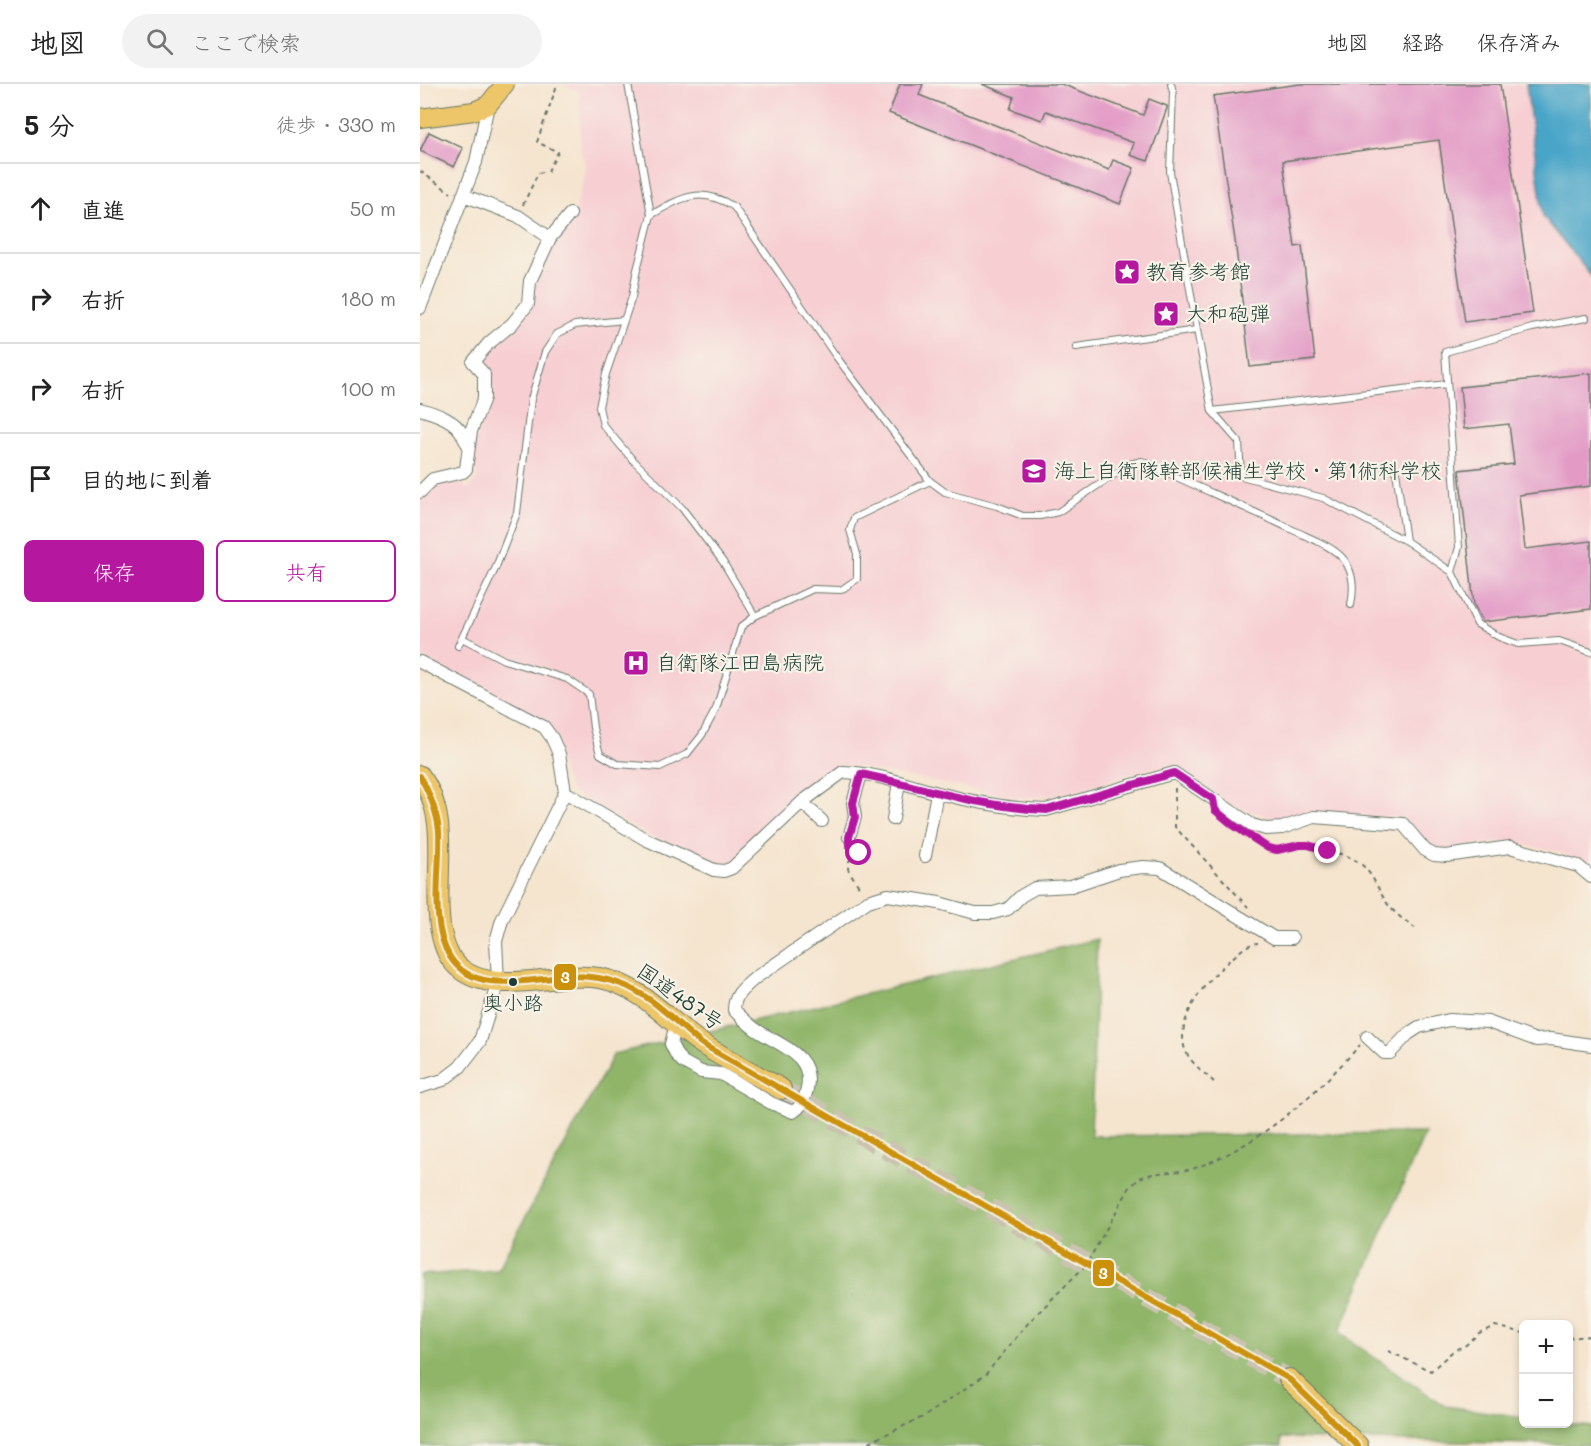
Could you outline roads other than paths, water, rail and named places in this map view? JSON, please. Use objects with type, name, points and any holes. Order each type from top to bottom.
[{"type":"highway","name":"国道487号","points":[[420,776],[436,806],[438,914],[441,935],[452,960],[461,969],[474,976],[498,982],[576,976],[600,978],[622,984],[643,996],[702,1044],[781,1089]]},
{"type":"highway","points":[[1289,1379],[1358,1446]]},
{"type":"main road","points":[[420,118],[474,111],[488,105],[505,84]]},
{"type":"street","points":[[420,308],[476,162],[488,105]]},
{"type":"street","points":[[463,195],[518,216],[550,238]]},
{"type":"street","points":[[420,492],[433,479],[463,472],[466,469],[471,431],[484,398],[484,374],[473,362],[489,343],[512,324],[528,304],[530,281],[550,238],[570,214]]},
{"type":"street","points":[[420,409],[436,414],[460,429],[464,441],[469,445]]},
{"type":"street","points":[[420,662],[544,727],[552,738],[558,754],[565,792],[502,920],[496,941],[498,982],[480,1041],[460,1067],[443,1080],[420,1087]]},
{"type":"street","points":[[565,792],[645,839],[714,870],[724,871],[737,864],[802,802],[843,772],[899,782],[937,793],[1027,809],[1047,810],[1174,773],[1252,825],[1266,829],[1282,828],[1314,817],[1403,824],[1425,850],[1434,855],[1446,856],[1510,847],[1578,866],[1591,877]]},
{"type":"street","points":[[849,837],[855,817],[853,803],[861,774]]},
{"type":"street","points":[[893,819],[899,782]]},
{"type":"street","points":[[925,856],[937,793]]},
{"type":"street","points":[[802,802],[822,821]]},
{"type":"street","points":[[676,1024],[671,1044],[683,1062],[701,1072],[721,1074],[771,1103],[793,1112],[799,1109],[806,1095],[809,1079],[805,1064],[794,1053],[742,1019],[734,1010],[734,1000],[740,991],[755,978],[868,901],[888,895],[939,903],[975,913],[993,913],[1008,909],[1021,896],[1035,888],[1071,886],[1119,870],[1143,867],[1160,868],[1274,938],[1292,938]]},
{"type":"street","points":[[1367,1037],[1384,1053],[1390,1053],[1408,1034],[1419,1027],[1449,1020],[1488,1022],[1536,1040],[1551,1039],[1591,1045]]},
{"type":"lane","points":[[628,84],[651,215],[632,297],[606,374],[599,407],[603,425],[632,459],[682,508],[723,562],[755,616]]},
{"type":"lane","points":[[1171,84],[1173,92],[1170,172],[1197,330],[1212,411],[1239,442],[1241,476],[1323,498],[1406,541],[1452,572],[1477,624],[1499,637],[1518,644],[1559,641],[1591,652]]},
{"type":"lane","points":[[651,215],[681,198],[705,196],[724,201],[734,207],[835,355],[930,482],[945,492],[997,506],[1023,516],[1040,516],[1058,512],[1130,464],[1142,461],[1240,504],[1327,547],[1343,559],[1352,574],[1354,591],[1351,605]]},
{"type":"lane","points":[[1452,572],[1459,547],[1445,352],[1532,328],[1586,318]]},
{"type":"lane","points":[[458,646],[496,567],[517,513],[531,399],[544,352],[557,334],[575,325],[624,320]]},
{"type":"lane","points":[[1076,347],[1197,330]]},
{"type":"lane","points":[[1212,411],[1447,384]]},
{"type":"lane","points":[[1396,471],[1406,541]]},
{"type":"lane","points":[[462,638],[504,660],[567,679],[589,694],[593,728],[600,754],[617,764],[660,767],[687,754],[702,735],[716,709],[741,627],[755,616],[813,589],[841,590],[857,579],[857,554],[850,530],[854,518],[930,482]]},
{"type":"water","points":[[1526,84],[1591,84],[1591,276],[1543,216]]},
{"type":"tunnel","points":[[781,1089],[1289,1379]]},
{"type":"place","name":"教育参考館","points":[[1127,272]]},
{"type":"place","name":"大和砲弾","points":[[1166,314]]},
{"type":"place","name":"海上自衛隊幹部候補生学校・第1術科学校","points":[[1034,471]]},
{"type":"place","name":"自衛隊江田島病院","points":[[636,663]]},
{"type":"place","name":"奥小路","points":[[513,982]]}]
